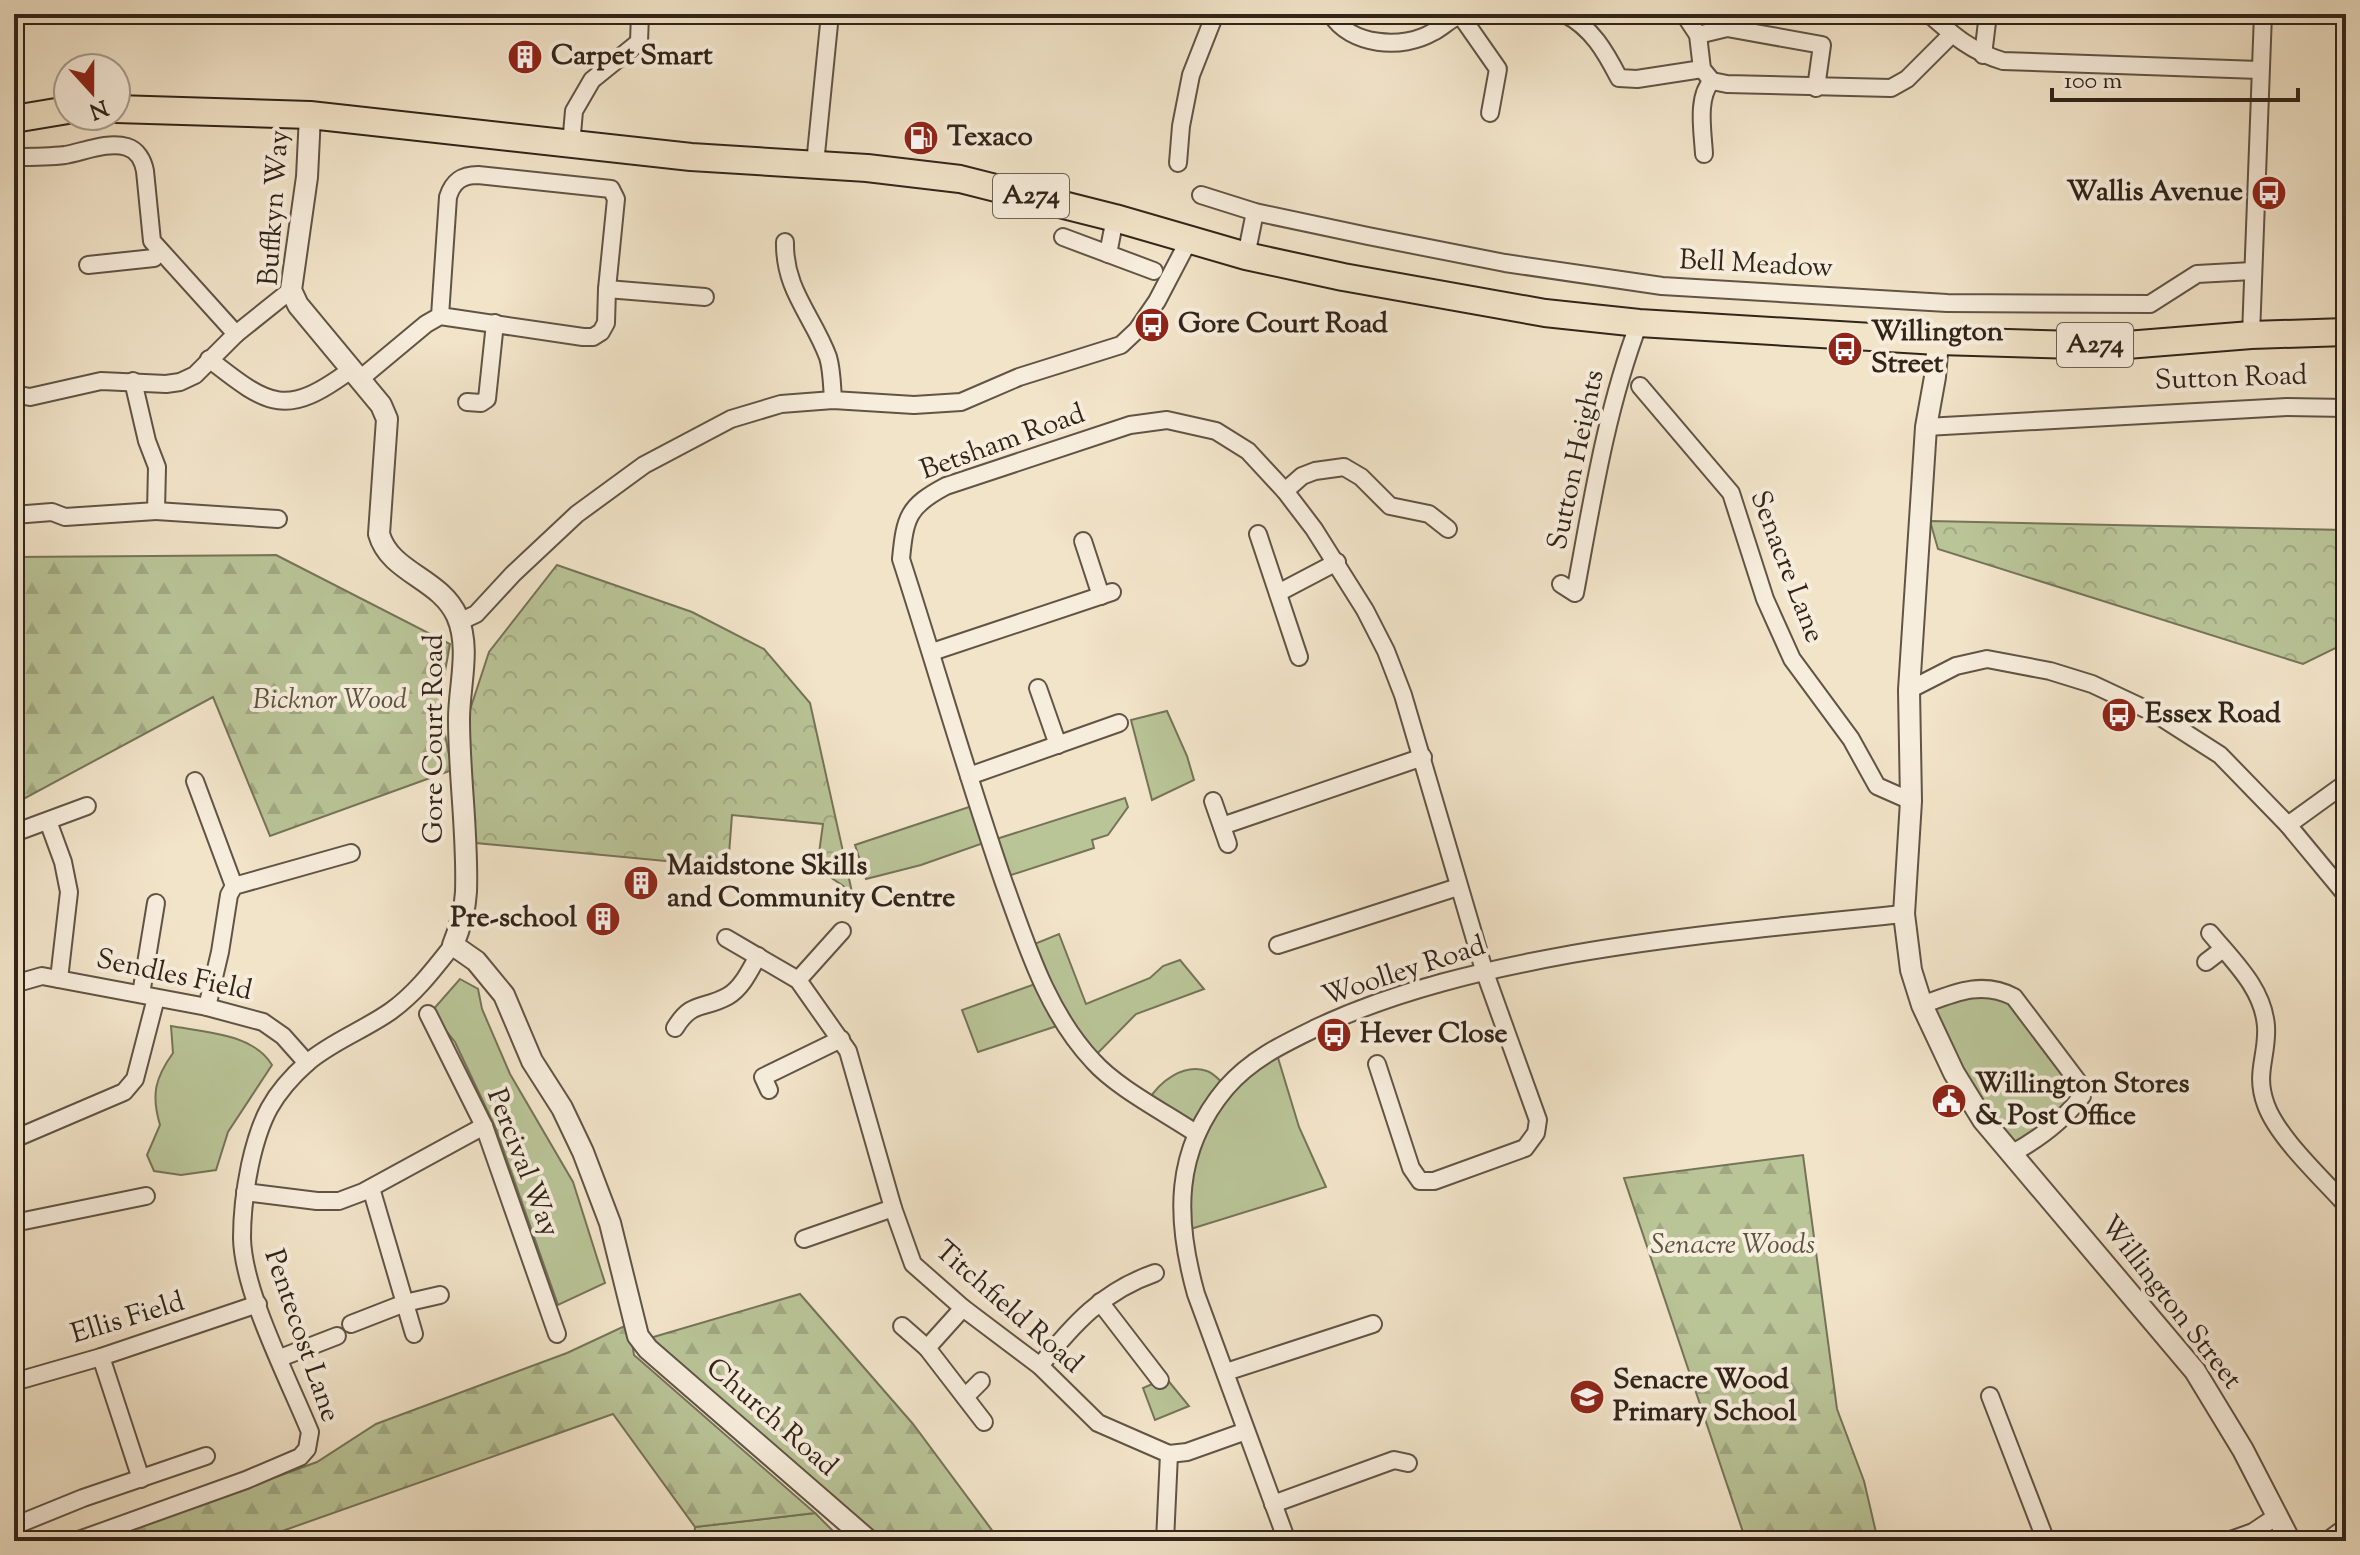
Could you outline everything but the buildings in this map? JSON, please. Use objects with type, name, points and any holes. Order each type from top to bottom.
[{"type":"main road","name":"A274","points":[[132,109],[310,115],[691,157],[815,164],[960,179],[1115,218],[1246,256],[1448,297],[1545,313],[1639,323],[1938,341]]},
{"type":"main road","points":[[14,119],[52,113]]},
{"type":"main road","name":"Sutton Road","points":[[1938,341],[2114,346],[2251,335],[2346,332]]},
{"type":"street","points":[[571,145],[574,111],[592,80],[639,42],[640,14]]},
{"type":"street","points":[[815,164],[830,14]]},
{"type":"street","points":[[1178,163],[1181,126],[1191,75],[1215,14]]},
{"type":"street","points":[[1331,14],[1338,25],[1353,34],[1373,41],[1403,42],[1431,34],[1453,16],[1461,16],[1498,69],[1490,113]]},
{"type":"street","points":[[1565,14],[1579,21],[1596,38],[1619,78],[1707,75],[1727,84],[1891,88],[1907,79],[1952,34]]},
{"type":"street","points":[[1684,14],[1698,35],[1707,75],[1703,98],[1704,154]]},
{"type":"street","points":[[1929,14],[1983,55],[2003,61],[2259,70]]},
{"type":"street","points":[[1983,55],[1988,14]]},
{"type":"street","points":[[2251,335],[2263,14]]},
{"type":"street","points":[[1698,35],[1727,28],[1822,45],[1816,88]]},
{"type":"street","name":"Buffkyn Way","points":[[310,115],[307,177],[291,290],[298,305],[381,405],[387,419],[379,534],[383,547],[391,557],[447,599],[459,622]]},
{"type":"street","points":[[14,157],[67,155],[114,146],[135,151],[144,163],[152,241],[236,334]]},
{"type":"street","points":[[209,359],[250,391],[289,401],[310,397],[356,374],[440,316],[593,337],[601,332],[606,323],[616,199],[611,189],[478,175],[468,175],[458,180],[451,187],[448,197],[440,316]]},
{"type":"street","name":"Bell Meadow","points":[[1201,195],[1255,212],[1505,263],[1654,285],[1947,303],[2150,304],[2197,274],[2252,271]]},
{"type":"street","points":[[1246,256],[1255,212]]},
{"type":"street","points":[[1108,254],[1115,218]]},
{"type":"street","points":[[1063,237],[1154,271]]},
{"type":"street","name":"Gore Court Road","points":[[453,945],[461,928],[466,892],[459,719],[464,653],[459,622],[476,614],[577,514],[644,465],[731,419],[781,404],[833,400],[914,405],[961,402],[1019,377],[1121,345],[1137,330],[1157,301],[1189,240]]},
{"type":"street","points":[[785,242],[785,259],[796,297],[828,358],[833,400]]},
{"type":"street","points":[[88,265],[154,258],[159,250]]},
{"type":"street","points":[[607,289],[705,297]]},
{"type":"street","points":[[14,394],[30,397],[101,381],[180,382],[195,375],[236,334],[291,290]]},
{"type":"street","points":[[467,402],[481,403],[487,399],[495,323]]},
{"type":"street","name":"Sutton Heights","points":[[1561,584],[1575,593],[1609,421],[1639,323]]},
{"type":"street","name":"Willington Street","points":[[1938,341],[1926,427],[1909,690],[1911,801],[1904,914],[1911,970],[1922,1005],[1983,1120],[2195,1371],[2243,1450],[2290,1541]]},
{"type":"street","points":[[133,381],[147,441],[157,467],[156,511]]},
{"type":"street","name":"Senacre Lane","points":[[1640,386],[1731,493],[1765,599],[1792,659],[1851,739],[1877,786],[1911,801]]},
{"type":"street","name":"Sutton Road","points":[[1926,427],[2287,407],[2346,408]]},
{"type":"street","name":"Betsham Road","points":[[1197,1134],[1107,1075],[1091,1060],[1063,1024],[1027,947],[901,559],[904,528],[920,500],[946,486],[1130,425],[1167,420],[1216,431],[1248,451],[1285,491],[1337,562],[1386,651],[1423,757],[1484,970]]},
{"type":"street","points":[[1285,491],[1302,476],[1344,467],[1361,477],[1390,506],[1429,514],[1448,529]]},
{"type":"street","points":[[14,515],[52,512],[65,517],[156,511],[278,519]]},
{"type":"street","points":[[1258,534],[1299,657]]},
{"type":"street","points":[[932,652],[1107,594],[1083,541]]},
{"type":"street","points":[[1278,593],[1337,562]]},
{"type":"street","points":[[1909,690],[1956,666],[1987,659],[2028,666],[2092,684],[2156,714],[2220,755],[2288,825],[2346,895]]},
{"type":"street","points":[[1038,688],[1058,745]]},
{"type":"street","points":[[969,776],[1119,723]]},
{"type":"street","points":[[1222,826],[1423,757]]},
{"type":"street","points":[[195,781],[234,886]]},
{"type":"street","points":[[2288,825],[2346,783]]},
{"type":"street","points":[[1213,801],[1228,844]]},
{"type":"street","points":[[14,833],[87,806]]},
{"type":"street","points":[[48,821],[63,862],[69,892],[59,979]]},
{"type":"street","points":[[207,1007],[229,895],[234,886],[351,853]]},
{"type":"street","points":[[1278,945],[1458,887]]},
{"type":"street","points":[[14,1139],[124,1092],[135,1079],[149,996],[156,903]]},
{"type":"street","name":"Woolley Road","points":[[1287,1541],[1196,1294],[1185,1242],[1182,1177],[1197,1134],[1226,1088],[1249,1065],[1275,1048],[1356,1009],[1484,970],[1659,939],[1904,914]]},
{"type":"street","points":[[798,980],[842,931]]},
{"type":"street","points":[[2210,933],[2251,983],[2262,1004],[2266,1027],[2259,1074],[2264,1101],[2273,1122],[2346,1205]]},
{"type":"street","name":"Titchfield Road","points":[[726,938],[798,980],[841,1039],[853,1065],[893,1208],[913,1264],[963,1308],[1040,1366],[1098,1423],[1169,1454]]},
{"type":"street","name":"Pentecost Lane","points":[[76,1541],[246,1480],[300,1457],[307,1449],[310,1432],[248,1276],[242,1240],[245,1192],[258,1129],[281,1088],[307,1063],[413,994],[453,945]]},
{"type":"street","name":"Church Road","points":[[453,945],[476,961],[504,995],[532,1061],[562,1108],[583,1152],[610,1223],[638,1336],[648,1349],[869,1541]]},
{"type":"street","points":[[2206,962],[2223,949]]},
{"type":"street","points":[[675,1028],[685,1012],[729,996],[745,980],[758,956]]},
{"type":"street","points":[[1377,1064],[1411,1168],[1420,1181],[1434,1181],[1525,1148],[1536,1133],[1538,1120],[1484,970]]},
{"type":"street","name":"Sendles Field","points":[[14,984],[42,976],[207,1007],[263,1022],[283,1036],[307,1063]]},
{"type":"street","points":[[1922,1005],[1967,988],[1999,989],[2014,997],[2079,1083],[2082,1096],[2074,1106],[2041,1138],[2011,1154]]},
{"type":"street","name":"Percival Way","points":[[428,1014],[484,1126],[557,1334]]},
{"type":"street","points":[[769,1090],[763,1077],[841,1039]]},
{"type":"street","points":[[245,1192],[339,1201],[371,1188],[484,1126]]},
{"type":"street","points":[[371,1188],[414,1334]]},
{"type":"street","points":[[14,1223],[146,1196]]},
{"type":"street","points":[[804,1239],[893,1208]]},
{"type":"street","points":[[1040,1366],[1070,1327],[1100,1302],[1128,1282],[1155,1273]]},
{"type":"street","points":[[351,1324],[405,1303],[440,1295]]},
{"type":"street","points":[[1100,1302],[1160,1380]]},
{"type":"street","name":"Ellis Field","points":[[14,1382],[101,1357],[258,1304]]},
{"type":"street","points":[[927,1348],[963,1308]]},
{"type":"street","points":[[1226,1372],[1373,1324]]},
{"type":"street","points":[[902,1326],[927,1348],[984,1422]]},
{"type":"street","points":[[280,1358],[337,1336]]},
{"type":"street","points":[[101,1357],[141,1479]]},
{"type":"street","points":[[965,1397],[981,1381]]},
{"type":"street","points":[[1990,1396],[2046,1541]]},
{"type":"street","points":[[1165,1541],[1169,1454],[1187,1452],[1246,1431]]},
{"type":"street","points":[[14,1526],[83,1498],[206,1456]]},
{"type":"street","points":[[1273,1504],[1394,1460],[1408,1463]]},
{"type":"street","points":[[2228,1541],[2253,1532],[2277,1516]]},
{"type":"street","points":[[2327,1541],[2346,1527]]},
{"type":"green space","points":[[1930,521],[2346,530],[2346,643],[2303,664],[1938,549]]},
{"type":"green space","name":"Bicknor Wood","points":[[276,555],[450,644],[439,704],[452,770],[270,836],[213,697],[14,804],[14,557]]},
{"type":"green space","points":[[557,565],[692,612],[764,649],[810,703],[852,892],[817,868],[823,824],[732,815],[728,867],[476,843],[466,722],[489,652]]},
{"type":"green space","points":[[1167,711],[1194,780],[1152,800],[1131,720]]},
{"type":"green space","points":[[1125,798],[1128,807],[1108,835],[1092,840],[1094,848],[1002,878],[989,841],[921,865],[866,879],[855,845],[978,804],[990,841]]},
{"type":"green space","points":[[1059,934],[1086,1004],[1150,978],[1163,966],[1180,960],[1204,989],[1136,1014],[1091,1060],[1063,1024],[978,1052],[962,1010],[1041,982],[1027,947]]},
{"type":"green space","points":[[460,979],[478,989],[482,1009],[510,1074],[573,1182],[605,1283],[558,1305],[496,1129],[455,1042],[431,1012]]},
{"type":"green space","points":[[1999,989],[2082,1096],[2011,1154],[1922,1005]]},
{"type":"green space","points":[[171,1026],[241,1041],[264,1055],[272,1065],[228,1132],[216,1170],[181,1175],[154,1171],[147,1155],[160,1125],[156,1087],[173,1053]]},
{"type":"green space","points":[[1275,1048],[1299,1127],[1326,1187],[1184,1231],[1197,1134],[1148,1101],[1165,1081],[1189,1070],[1210,1072],[1227,1087]]},
{"type":"green space","name":"Senacre Woods","points":[[1803,1155],[1837,1409],[1864,1481],[1878,1541],[1746,1541],[1624,1178]]},
{"type":"green space","points":[[800,1294],[913,1424],[1000,1541],[872,1541],[650,1338]]},
{"type":"green space","points":[[629,1324],[634,1355],[815,1513],[695,1527],[613,1414],[254,1541],[99,1541],[317,1462],[376,1424],[567,1353]]},
{"type":"green space","points":[[1166,1378],[1189,1406],[1155,1420],[1143,1388]]},
{"type":"green space","points":[[815,1513],[843,1541],[694,1541],[695,1527]]},
{"type":"place","name":"Carpet Smart","points":[[525,57]]},
{"type":"place","name":"Texaco","points":[[921,138]]},
{"type":"place","name":"Wallis Avenue","points":[[2269,193]]},
{"type":"place","name":"Gore Court Road","points":[[1152,325]]},
{"type":"place","name":"Willington Street","points":[[1845,349]]},
{"type":"place","name":"Essex Road","points":[[2119,715]]},
{"type":"place","name":"Maidstone Skills and Community Centre","points":[[641,883]]},
{"type":"place","name":"Pre-school","points":[[603,919]]},
{"type":"place","name":"Hever Close","points":[[1334,1035]]},
{"type":"place","name":"Willington Stores & Post Office","points":[[1949,1101]]},
{"type":"place","name":"Senacre Wood Primary School","points":[[1587,1397]]}]
